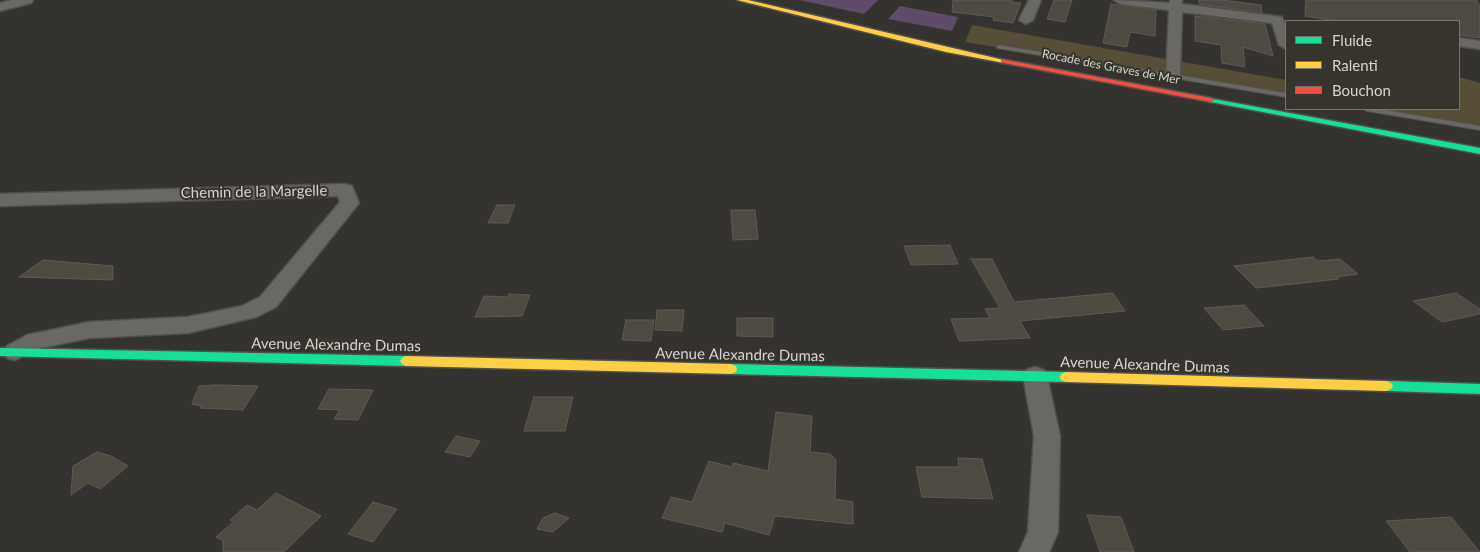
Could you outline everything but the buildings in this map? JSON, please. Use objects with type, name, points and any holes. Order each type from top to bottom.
[{"type":"street","points":[[0,7],[27,0]]},
{"type":"street","name":"Rocade des Graves de Mer","points":[[740,0],[946,50],[1480,151]]},
{"type":"street","points":[[1026,20],[1036,0]]},
{"type":"street","points":[[1120,0],[1176,4],[1277,20],[1285,42]]},
{"type":"street","points":[[1173,76],[1176,4]]},
{"type":"street","points":[[1460,42],[1480,44]]},
{"type":"street","name":"Chemin de la Margelle","points":[[0,200],[345,190],[350,203],[268,302],[248,312],[188,325],[89,330],[35,341],[8,352]]},
{"type":"street","name":"Avenue Alexandre Dumas","points":[[8,352],[1035,376],[1480,390]]},
{"type":"street","points":[[1034,552],[1043,532],[1047,436],[1035,376]]},
{"type":"lane","points":[[1000,47],[1285,95]]},
{"type":"lane","points":[[1373,110],[1480,128]]},
{"type":"shaded area","points":[[799,0],[878,0],[864,14]]},
{"type":"shaded area","points":[[900,6],[958,17],[952,31],[888,19]]},
{"type":"shaded area","points":[[972,25],[1285,80],[1285,96],[965,42]]},
{"type":"shaded area","points":[[1460,77],[1480,83],[1480,129],[1368,110],[1460,110]]},
{"type":"traffic: fast","points":[[1211,100],[1480,151]]},
{"type":"traffic: fast","points":[[0,352],[406,361]]},
{"type":"traffic: fast","points":[[731,369],[1066,377]]},
{"type":"traffic: fast","points":[[1386,386],[1480,389]]},
{"type":"traffic: slow","points":[[740,0],[946,50],[1004,61]]},
{"type":"traffic: slow","points":[[406,361],[731,369]]},
{"type":"traffic: slow","points":[[1066,377],[1386,386]]},
{"type":"traffic: jam","points":[[1004,61],[1211,100]]}]
